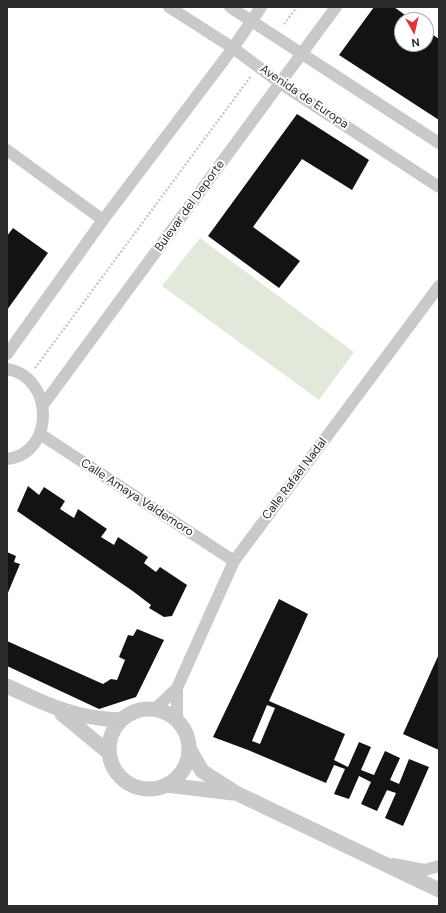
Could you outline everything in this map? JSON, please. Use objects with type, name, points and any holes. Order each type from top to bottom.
[{"type":"street","name":"Avenida de Europa","points":[[169,7],[233,48],[280,83],[439,187]]},
{"type":"street","points":[[230,7],[439,143]]},
{"type":"street","points":[[7,354],[103,220],[233,48],[261,7]]},
{"type":"street","name":"Bulevar del Deporte","points":[[44,406],[336,7]]},
{"type":"street","points":[[7,150],[103,220]]},
{"type":"street","name":"Calle Rafael Nadal","points":[[155,709],[177,688],[234,561],[439,286]]},
{"type":"street","points":[[7,370],[22,375],[32,383],[39,393],[44,406],[44,420],[40,434],[33,445],[23,453],[8,461]]},
{"type":"street","name":"Calle Amaya Valdemoro","points":[[40,434],[234,561]]},
{"type":"street","points":[[7,686],[56,709],[100,720],[121,720]]},
{"type":"street","name":"Calle Rafael Nadal","points":[[177,688],[177,720]]},
{"type":"street","points":[[56,709],[108,752]]},
{"type":"street","points":[[190,750],[188,761],[183,771],[166,785],[153,789],[140,788],[128,783],[118,775],[111,764],[108,752],[109,739],[121,720],[133,712],[155,709],[166,713],[177,720],[185,732],[190,750],[202,771],[236,793],[439,890]]},
{"type":"street","points":[[166,785],[236,793]]},
{"type":"street","points":[[379,861],[421,869],[439,866]]},
{"type":"path","points":[[284,24],[297,7]]},
{"type":"path","points":[[32,372],[252,76]]},
{"type":"green space","points":[[200,238],[354,352],[319,400],[162,286]]},
{"type":"building","points":[[374,7],[394,7],[401,12],[394,12],[394,52],[434,52],[434,36],[439,39],[439,120],[339,55]]},
{"type":"building","points":[[297,114],[369,160],[352,190],[302,159],[253,227],[300,261],[279,288],[208,236]]},
{"type":"building","points":[[13,228],[48,253],[7,310],[7,236]]},
{"type":"building","points":[[28,486],[39,495],[44,487],[65,501],[60,509],[74,518],[78,509],[107,529],[101,537],[114,545],[118,537],[148,557],[144,563],[156,572],[160,567],[187,585],[172,616],[164,617],[149,608],[151,605],[134,592],[17,511]]},
{"type":"building","points":[[7,552],[16,556],[14,562],[20,564],[7,595]]},
{"type":"building","points":[[279,599],[308,614],[269,701],[345,734],[334,760],[348,767],[359,742],[371,747],[361,770],[374,775],[385,751],[400,758],[390,780],[399,784],[409,759],[429,767],[403,826],[385,818],[396,793],[387,790],[377,811],[361,804],[371,782],[359,776],[349,799],[334,794],[345,769],[334,765],[326,783],[213,737]],"holes":[[[267,705],[275,708],[260,744],[252,741]]]},
{"type":"building","points":[[137,629],[164,640],[136,697],[99,709],[7,666],[7,641],[103,684],[111,679],[117,680],[125,660],[119,657],[128,635],[133,636]]},
{"type":"building","points":[[439,654],[439,750],[403,734]]}]
